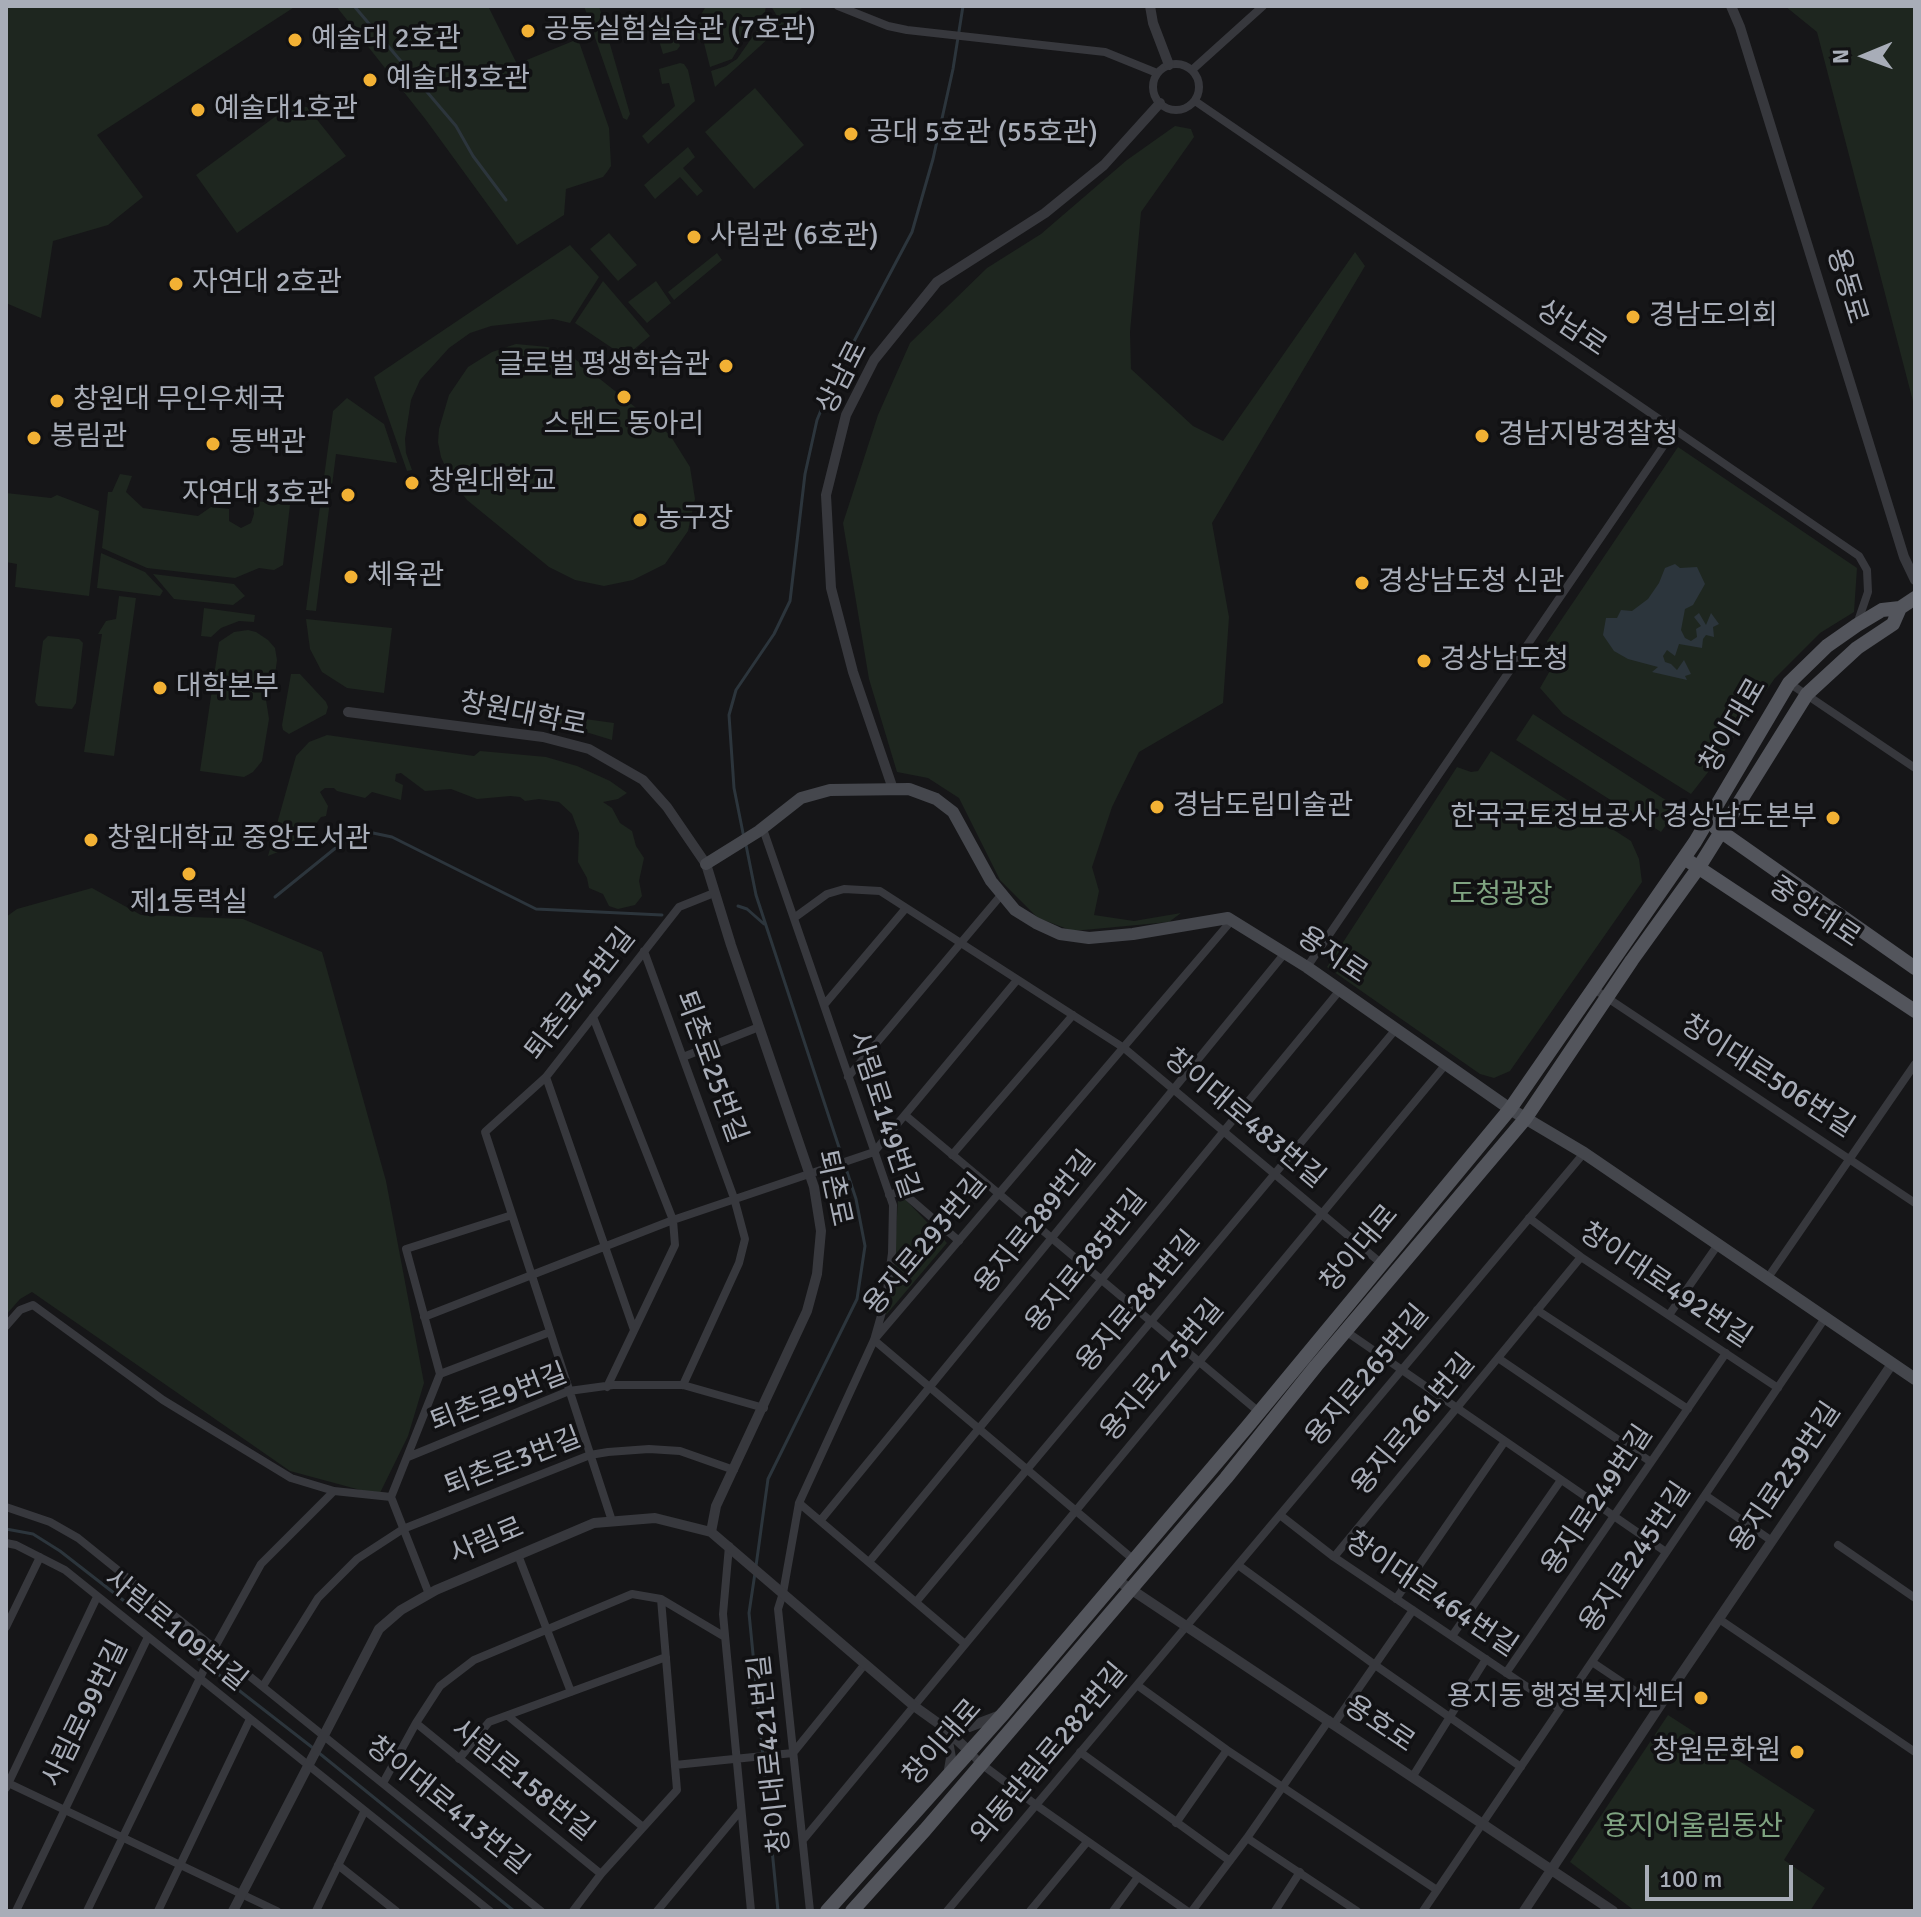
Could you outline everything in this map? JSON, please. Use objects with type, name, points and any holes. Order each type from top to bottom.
[{"type":"main road","name":"창이대로","points":[[827,1911],[948,1778],[975,1758],[1004,1713],[1259,1412],[1525,1119],[1683,858],[1709,821],[1789,683],[1827,646],[1857,625],[1882,610],[1900,608],[1915,598]]},
{"type":"main road","name":"창이대로","points":[[852,1911],[975,1758],[1130,1589],[1226,1478],[1382,1264],[1510,1109],[1699,867],[1807,694],[1857,648],[1893,624],[1900,608]]},
{"type":"main road","points":[[706,864],[761,830],[801,798],[830,790],[909,789],[936,799],[953,812],[991,881],[1015,910],[1060,934],[1089,938],[1228,918],[1232,920]]},
{"type":"main road","name":"중앙대로","points":[[1709,821],[1720,833],[1915,968]]},
{"type":"main road","name":"중앙대로","points":[[1683,858],[1915,1011]]},
{"type":"main road","name":"용지로","points":[[1232,920],[1307,967],[1525,1119],[1584,1153],[1915,1379]]},
{"type":"street","points":[[838,6],[888,26],[934,34],[1105,52],[1157,73]]},
{"type":"street","points":[[1150,6],[1169,65]]},
{"type":"street","points":[[1192,70],[1263,6]]},
{"type":"street","name":"용동로","points":[[1731,6],[1904,557],[1915,580]]},
{"type":"street","points":[[1169,65],[1184,65],[1192,70],[1200,91],[1195,101],[1185,109],[1169,110],[1160,103],[1153,87],[1157,73],[1169,65]]},
{"type":"street","name":"상남로","points":[[1195,101],[1859,556],[1867,570],[1868,592],[1857,625]]},
{"type":"street","name":"상남로","points":[[893,789],[853,672],[831,588],[826,495],[846,415],[874,360],[937,282],[1057,203],[1104,165],[1160,103]]},
{"type":"street","points":[[1307,967],[1675,429]]},
{"type":"street","points":[[1789,683],[1915,768]]},
{"type":"street","name":"창원대학로","points":[[348,712],[543,737],[589,749],[643,780],[667,807],[706,864],[714,893]]},
{"type":"street","name":"사림로149번길","points":[[761,830],[824,1005],[871,1153],[893,1205],[892,1253],[886,1298],[874,1340],[799,1503],[782,1592]]},
{"type":"street","name":"창이대로483번길","points":[[794,918],[827,894],[844,889],[880,891],[1124,1048],[1382,1264]]},
{"type":"street","name":"퇴촌로45번길","points":[[512,1215],[485,1132],[546,1077],[679,907],[714,893]]},
{"type":"street","name":"퇴촌로","points":[[711,1532],[716,1506],[807,1311],[817,1274],[821,1231],[813,1171],[759,1027],[714,893]]},
{"type":"street","points":[[848,1077],[1002,894]]},
{"type":"street","points":[[824,1005],[906,908]]},
{"type":"street","name":"용지로293번길","points":[[1134,1560],[874,1340],[1232,920]]},
{"type":"street","name":"퇴촌로25번길","points":[[644,951],[734,1198]]},
{"type":"street","name":"용지로289번길","points":[[820,1521],[1285,953]]},
{"type":"street","points":[[424,1317],[673,1220],[871,1153],[1017,980]]},
{"type":"street","name":"용지로285번길","points":[[869,1562],[1340,990]]},
{"type":"street","name":"창이대로506번길","points":[[1600,994],[1915,1203]]},
{"type":"street","points":[[952,1155],[1073,1015]]},
{"type":"street","points":[[593,1017],[673,1220]]},
{"type":"street","points":[[683,1057],[759,1027]]},
{"type":"street","name":"용지로281번길","points":[[916,1602],[1396,1029]]},
{"type":"street","name":"용지로275번길","points":[[914,1706],[1446,1064]]},
{"type":"street","points":[[1767,1279],[1915,1064]]},
{"type":"street","points":[[546,1077],[634,1330]]},
{"type":"street","points":[[905,1115],[1259,1412]]},
{"type":"street","name":"용지로265번길","points":[[1186,1626],[1584,1153]]},
{"type":"street","points":[[889,1195],[901,1191],[959,1241]]},
{"type":"street","points":[[683,1385],[739,1263],[745,1239],[734,1198]]},
{"type":"street","points":[[429,1594],[391,1497],[440,1374],[406,1249],[512,1215],[612,1521]]},
{"type":"street","name":"창이대로492번길","points":[[1529,1218],[1581,1257],[1778,1388]]},
{"type":"street","name":"퇴촌로9번길","points":[[607,1387],[675,1245],[673,1220]]},
{"type":"street","points":[[1669,1315],[1717,1246]]},
{"type":"street","name":"용지로261번길","points":[[1334,1557],[1581,1257]]},
{"type":"street","points":[[6,1326],[20,1310],[33,1305],[176,1408],[291,1478],[334,1491],[391,1497]]},
{"type":"street","points":[[1537,1310],[1688,1409]]},
{"type":"street","name":"용지로245번길","points":[[1423,1911],[1825,1318]]},
{"type":"street","points":[[1339,1327],[1666,1552]]},
{"type":"street","points":[[440,1374],[550,1332]]},
{"type":"street","name":"용지로249번길","points":[[1506,1673],[1726,1353]]},
{"type":"street","name":"용지로261번길","points":[[1498,1358],[1651,1462]]},
{"type":"street","name":"용지로239번길","points":[[1524,1911],[1892,1364]]},
{"type":"street","name":"퇴촌로9번길","points":[[408,1457],[569,1391],[683,1385],[764,1408]]},
{"type":"street","points":[[1396,1599],[1505,1441]]},
{"type":"street","name":"퇴촌로3번길","points":[[263,1686],[318,1598],[357,1559],[403,1529],[590,1455],[631,1449],[680,1451],[734,1470]]},
{"type":"street","points":[[1452,1636],[1561,1480]]},
{"type":"street","points":[[87,1911],[214,1649],[261,1564],[334,1491]]},
{"type":"street","points":[[1705,1495],[1772,1541]]},
{"type":"street","points":[[799,1503],[965,1644]]},
{"type":"street","name":"창이대로413번길","points":[[6,1507],[50,1522],[78,1538],[541,1911]]},
{"type":"street","name":"창이대로464번길","points":[[1280,1515],[1334,1557],[1560,1709]]},
{"type":"street","name":"사림로","points":[[312,1762],[379,1629],[401,1610],[429,1594],[594,1523],[655,1518],[711,1532],[782,1592]]},
{"type":"street","name":"사림로109번길","points":[[6,1543],[65,1570],[148,1637],[202,1674],[250,1719],[312,1762],[364,1812],[490,1911]]},
{"type":"street","points":[[1838,1545],[1915,1598]]},
{"type":"street","points":[[733,1550],[723,1614],[738,1759],[748,1909]]},
{"type":"street","points":[[518,1555],[571,1692]]},
{"type":"street","points":[[6,1627],[40,1557]]},
{"type":"street","points":[[1238,1565],[1521,1767]]},
{"type":"street","name":"용호로","points":[[1117,1580],[1613,1911]]},
{"type":"street","points":[[782,1592],[975,1758],[1087,1842],[1189,1911],[1230,1861],[1413,1610]]},
{"type":"street","name":"창이대로421번길","points":[[782,1592],[778,1609],[810,1911]]},
{"type":"street","points":[[383,1783],[440,1686],[474,1660],[632,1594],[661,1599],[725,1637]]},
{"type":"street","name":"사림로99번길","points":[[97,1597],[7,1784],[277,1911]]},
{"type":"street","name":"사림로158번길","points":[[573,1911],[601,1874],[677,1790],[661,1599]]},
{"type":"street","points":[[1719,1619],[1915,1752]]},
{"type":"street","name":"외동반림로282번길","points":[[947,1911],[1186,1626]]},
{"type":"street","name":"사림로99번길","points":[[64,1809],[148,1637]]},
{"type":"street","points":[[459,1759],[489,1722],[666,1657]]},
{"type":"street","points":[[1413,1776],[1486,1659]]},
{"type":"street","points":[[1592,1662],[1659,1707]]},
{"type":"street","points":[[675,1765],[793,1753],[865,1664]]},
{"type":"street","points":[[1137,1685],[1227,1750],[1437,1890]]},
{"type":"street","points":[[803,1840],[914,1706]]},
{"type":"street","points":[[946,1730],[969,1727],[1004,1713]]},
{"type":"street","name":"사림로158번길","points":[[508,1716],[643,1827]]},
{"type":"street","points":[[158,1911],[250,1719]]},
{"type":"street","name":"사림로158번길","points":[[416,1723],[601,1874]]},
{"type":"street","points":[[946,1730],[951,1758],[948,1778]]},
{"type":"street","points":[[1176,1823],[1227,1750]]},
{"type":"street","points":[[1080,1752],[1230,1861]]},
{"type":"street","points":[[233,1911],[312,1762]]},
{"type":"street","points":[[16,1911],[64,1809]]},
{"type":"street","points":[[657,1911],[741,1810]]},
{"type":"street","points":[[316,1911],[364,1812]]},
{"type":"street","points":[[1247,1838],[1357,1911]]},
{"type":"street","points":[[1030,1911],[1087,1842]]},
{"type":"street","points":[[338,1865],[396,1911]]},
{"type":"street","points":[[1275,1911],[1300,1872]]},
{"type":"street","points":[[1113,1911],[1138,1877]]},
{"type":"green space","points":[[6,6],[296,6],[97,135],[143,197],[108,225],[53,241],[41,318],[6,303]]},
{"type":"green space","points":[[336,6],[488,6],[517,64],[578,39],[609,128],[611,166],[603,177],[566,189],[564,215],[517,245],[426,120]]},
{"type":"green space","points":[[584,6],[599,6],[630,114],[627,120],[623,118]]},
{"type":"green space","points":[[706,6],[766,6],[732,59],[710,67],[704,43],[690,34]]},
{"type":"green space","points":[[771,6],[804,6],[715,87],[711,71],[737,59],[758,29],[777,16]]},
{"type":"green space","points":[[1785,6],[1915,6],[1915,409],[1817,32]]},
{"type":"green space","points":[[671,15],[680,46],[663,54],[653,20]]},
{"type":"green space","points":[[680,63],[688,70],[695,101],[648,144],[642,136],[675,106],[669,83],[662,84],[659,69]]},
{"type":"green space","points":[[755,88],[804,145],[754,189],[705,132]]},
{"type":"green space","points":[[291,105],[307,107],[346,156],[237,233],[196,175]]},
{"type":"green space","points":[[1175,126],[1191,129],[1194,137],[1141,212],[1130,332],[1131,369],[1193,426],[1223,441],[1355,252],[1365,266],[1212,523],[1229,617],[1223,703],[1139,752],[1112,807],[1092,867],[1099,891],[1094,915],[1134,921],[1181,913],[1169,922],[1073,931],[1038,918],[1000,880],[959,798],[928,778],[897,772],[869,679],[843,523],[878,415],[910,343],[987,268],[1041,234],[1127,160]]},
{"type":"green space","points":[[688,147],[695,157],[683,168],[703,191],[697,196],[680,177],[655,199],[644,185]]},
{"type":"green space","points":[[609,233],[637,265],[618,281],[590,249]]},
{"type":"green space","points":[[570,245],[599,277],[570,323],[553,319],[491,326],[470,333],[449,348],[420,380],[411,400],[405,439],[412,470],[407,471],[374,377]]},
{"type":"green space","points":[[717,253],[722,260],[674,300],[668,292]]},
{"type":"green space","points":[[603,281],[650,336],[632,351],[618,352],[575,323]]},
{"type":"green space","points":[[656,281],[671,303],[647,323],[628,302]]},
{"type":"green space","points":[[516,344],[548,347],[575,359],[670,435],[690,467],[695,499],[688,531],[665,564],[633,580],[604,586],[575,580],[549,567],[467,500],[451,479],[438,442],[449,395],[468,367],[492,352]]},
{"type":"green space","points":[[347,398],[384,424],[397,463],[336,454],[316,611],[306,610],[333,411]]},
{"type":"green space","points":[[1678,447],[1857,568],[1854,612],[1820,633],[1775,678],[1691,794],[1563,714],[1540,688],[1555,662],[1547,641]]},
{"type":"green space","points":[[120,474],[132,476],[126,492],[143,508],[198,516],[211,507],[229,509],[229,521],[241,528],[251,523],[256,501],[290,505],[283,565],[274,570],[259,568],[235,578],[147,568],[102,548],[108,492],[112,492]]},
{"type":"green space","points":[[6,493],[51,498],[57,495],[99,511],[89,596],[15,587],[17,564],[6,562]]},
{"type":"green space","points":[[101,553],[145,572],[163,591],[160,596],[97,588]]},
{"type":"green space","points":[[153,574],[234,584],[245,596],[233,605],[174,599]]},
{"type":"green space","points":[[119,596],[136,598],[114,756],[84,752],[102,634],[98,634],[106,621],[116,619]]},
{"type":"green space","points":[[204,608],[255,615],[254,622],[239,621],[221,628],[211,637],[201,636]]},
{"type":"green space","points":[[306,619],[392,628],[384,693],[347,688],[322,672],[310,649]]},
{"type":"green space","points":[[248,630],[268,640],[275,648],[277,660],[274,683],[266,700],[269,719],[262,761],[244,777],[200,771],[219,642],[234,632]]},
{"type":"green space","points":[[48,636],[79,639],[83,643],[76,703],[72,709],[38,706],[35,702],[43,641]]},
{"type":"green space","points":[[291,674],[300,674],[328,707],[326,714],[289,734],[282,725]]},
{"type":"green space","points":[[541,713],[614,723],[612,740],[541,723]]},
{"type":"green space","points":[[1533,714],[1678,808],[1661,832],[1516,740]]},
{"type":"green space","points":[[327,735],[474,756],[480,751],[546,757],[577,766],[610,781],[627,793],[618,799],[603,802],[612,808],[620,823],[632,831],[636,846],[644,858],[639,881],[642,896],[635,905],[618,909],[609,906],[603,894],[589,888],[578,862],[579,833],[572,814],[559,802],[539,799],[525,801],[510,796],[477,799],[451,789],[425,791],[401,773],[396,774],[395,781],[403,785],[401,800],[372,792],[365,798],[325,788],[320,792],[328,806],[326,816],[303,833],[295,845],[268,856],[296,756],[309,742]]},
{"type":"green space","name":"도청광장","points":[[1491,751],[1631,841],[1639,859],[1642,882],[1510,1071],[1494,1078],[1480,1074],[1327,967],[1457,767],[1478,771]]},
{"type":"green space","points":[[92,888],[141,915],[243,919],[322,952],[386,1181],[424,1383],[408,1436],[379,1495],[290,1471],[32,1292],[20,1299],[6,1315],[6,917],[17,909]]},
{"type":"green space","points":[[903,1197],[947,1243],[886,1315],[894,1263],[898,1200]]},
{"type":"green space","name":"용지어울림동산","points":[[1668,1715],[1815,1810],[1784,1860],[1825,1888],[1810,1911],[1635,1911],[1570,1862]]},
{"type":"shaded area","points":[[1675,564],[1680,568],[1697,567],[1705,584],[1693,605],[1685,609],[1681,630],[1685,638],[1691,641],[1697,637],[1696,629],[1701,626],[1694,617],[1699,613],[1706,625],[1711,613],[1719,624],[1713,627],[1714,637],[1706,635],[1703,639],[1702,648],[1679,644],[1675,656],[1667,650],[1663,656],[1665,662],[1677,670],[1684,660],[1691,674],[1685,676],[1687,680],[1652,672],[1658,667],[1628,659],[1614,651],[1603,635],[1606,618],[1617,618],[1621,610],[1632,611],[1648,599],[1665,568]]},
{"type":"waterway","points":[[354,6],[456,126],[473,156],[506,200]]},
{"type":"waterway","points":[[744,838],[734,788],[729,715],[736,690],[774,634],[790,601],[805,474],[817,420],[833,381],[912,232],[933,159],[963,6]]},
{"type":"waterway","points":[[275,897],[343,842],[353,836],[373,833],[392,837],[536,909],[662,915]]},
{"type":"waterway","points":[[746,845],[756,895],[856,1199],[865,1246],[857,1299],[768,1479],[756,1566]]},
{"type":"waterway","points":[[738,906],[747,909],[764,924]]},
{"type":"waterway","points":[[6,1529],[33,1534],[60,1551],[313,1748]]},
{"type":"waterway","points":[[755,1573],[749,1613],[778,1911]]},
{"type":"waterway","points":[[319,1753],[514,1911]]},
{"type":"place","name":"공동실험실습관 (7호관)","points":[[528,31]]},
{"type":"place","name":"예술대 2호관","points":[[295,40]]},
{"type":"place","name":"예술대3호관","points":[[370,80]]},
{"type":"place","name":"예술대1호관","points":[[198,110]]},
{"type":"place","name":"공대 5호관 (55호관)","points":[[851,134]]},
{"type":"place","name":"사림관 (6호관)","points":[[694,237]]},
{"type":"place","name":"자연대 2호관","points":[[176,284]]},
{"type":"place","name":"경남도의회","points":[[1633,317]]},
{"type":"place","name":"글로벌 평생학습관","points":[[726,366]]},
{"type":"place","name":"스탠드 동아리","points":[[624,397]]},
{"type":"place","name":"창원대 무인우체국","points":[[57,401]]},
{"type":"place","name":"경남지방경찰청","points":[[1482,436]]},
{"type":"place","name":"봉림관","points":[[34,438]]},
{"type":"place","name":"동백관","points":[[213,444]]},
{"type":"place","name":"창원대학교","points":[[412,483]]},
{"type":"place","name":"자연대 3호관","points":[[348,495]]},
{"type":"place","name":"농구장","points":[[640,520]]},
{"type":"place","name":"체육관","points":[[351,577]]},
{"type":"place","name":"경상남도청 신관","points":[[1362,583]]},
{"type":"place","name":"경상남도청","points":[[1424,661]]},
{"type":"place","name":"대학본부","points":[[160,688]]},
{"type":"place","name":"경남도립미술관","points":[[1157,807]]},
{"type":"place","name":"한국국토정보공사 경상남도본부","points":[[1833,818]]},
{"type":"place","name":"창원대학교 중앙도서관","points":[[91,840]]},
{"type":"place","name":"제1동력실","points":[[189,874]]},
{"type":"place","name":"용지동 행정복지센터","points":[[1701,1698]]},
{"type":"place","name":"창원문화원","points":[[1797,1752]]}]
